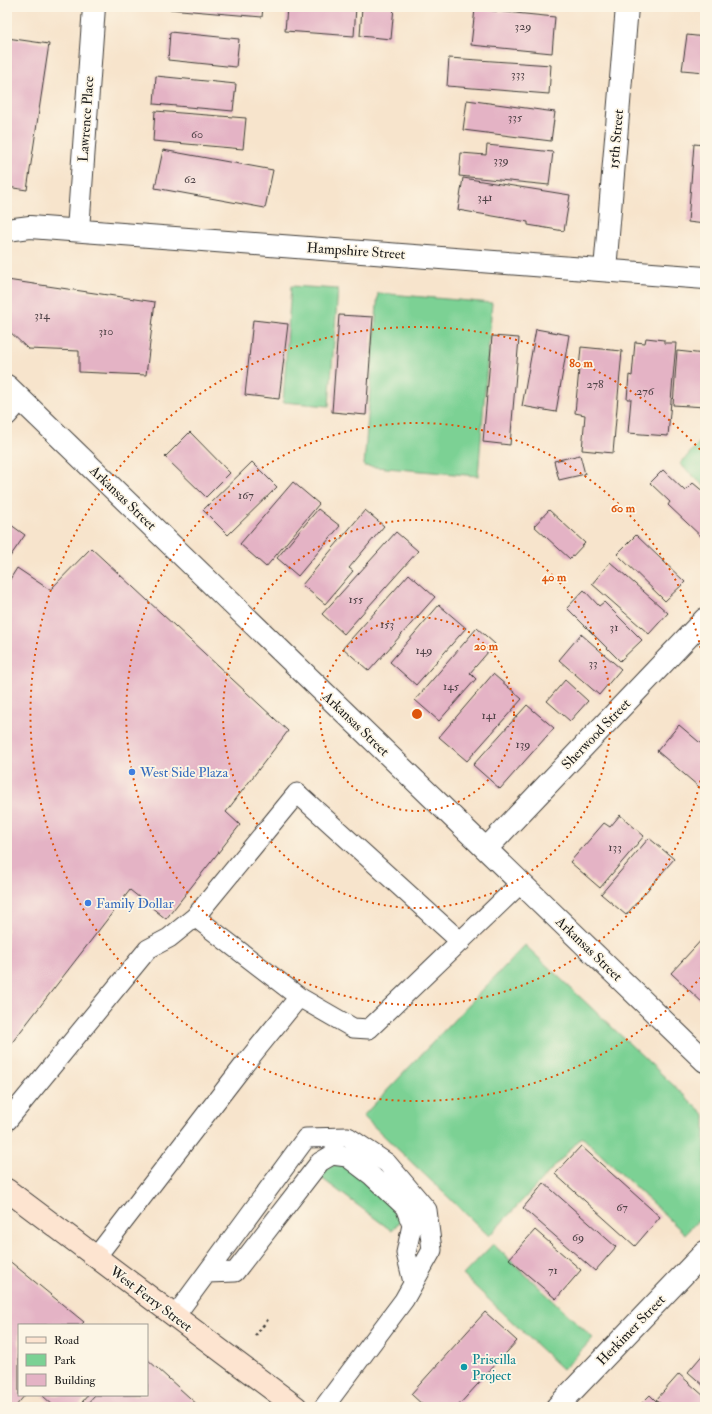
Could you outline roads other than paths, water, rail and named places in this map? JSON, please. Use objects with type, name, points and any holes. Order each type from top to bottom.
[{"type":"street","name":"Lawrence Place","points":[[78,230],[94,7]]},
{"type":"street","name":"15th Street","points":[[605,270],[627,7]]},
{"type":"street","name":"Hampshire Street","points":[[7,230],[30,227],[78,230],[705,278]]},
{"type":"street","name":"Arkansas Street","points":[[14,393],[705,1061]]},
{"type":"street","name":"Sherwood Street","points":[[486,849],[705,620]]},
{"type":"street","name":"West Ferry Street","points":[[7,1190],[296,1407]]},
{"type":"street","name":"Herkimer Street","points":[[557,1407],[705,1252]]},
{"type":"lane","points":[[7,416],[14,393]]},
{"type":"lane","points":[[7,1121],[148,949],[169,938],[195,917],[297,793],[461,942]]},
{"type":"lane","points":[[195,917],[299,997],[353,1028],[369,1029],[522,883]]},
{"type":"lane","points":[[96,1258],[239,1071],[299,997]]},
{"type":"lane","points":[[175,1316],[306,1138],[348,1137],[388,1163],[427,1210],[432,1250],[404,1300],[324,1407]]},
{"type":"lane","points":[[207,1273],[235,1272],[320,1162],[332,1155],[347,1157],[372,1176],[405,1207],[412,1225],[406,1253],[414,1282]]},
{"type":"place","name":"West Side Plaza","points":[[132,772]]},
{"type":"place","name":"Family Dollar","points":[[88,903]]},
{"type":"place","name":"Priscilla Project","points":[[464,1367]]}]
